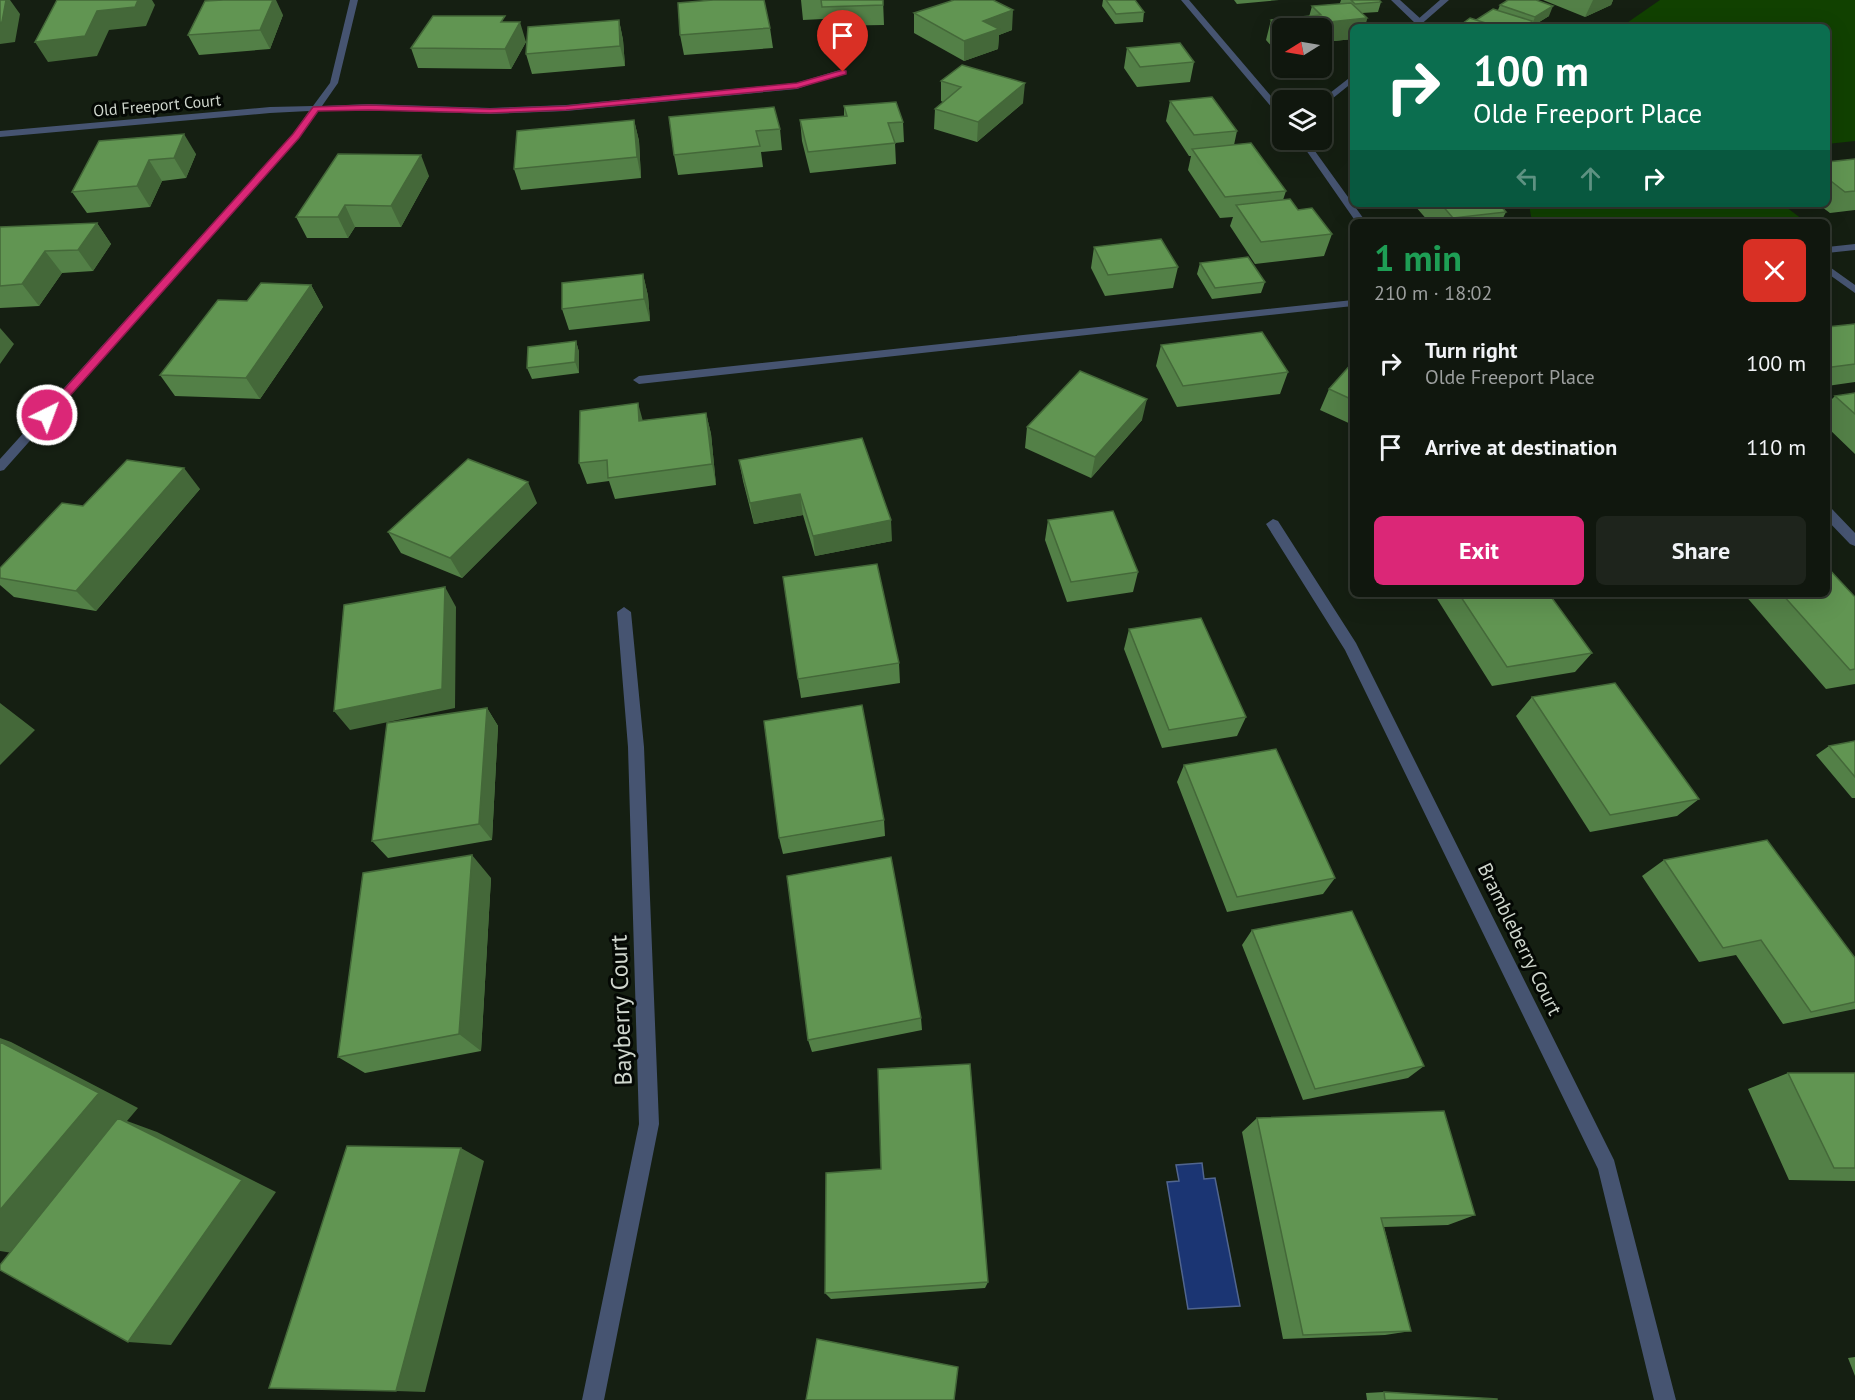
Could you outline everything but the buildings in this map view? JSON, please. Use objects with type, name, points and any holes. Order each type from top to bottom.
[{"type":"street","points":[[0,467],[296,136],[334,83],[354,0]]},
{"type":"street","points":[[1185,0],[1272,102]]},
{"type":"street","points":[[1395,0],[1416,24],[1445,0]]},
{"type":"street","name":"Old Freeport Court","points":[[0,134],[258,111],[369,107],[490,111],[566,108],[797,86],[843,72]]},
{"type":"street","points":[[1332,96],[1350,81]]},
{"type":"street","points":[[1310,150],[1350,206]]},
{"type":"street","points":[[1830,250],[1855,247]]},
{"type":"street","points":[[1830,270],[1855,290]]},
{"type":"street","points":[[639,380],[1350,303]]},
{"type":"street","points":[[1830,515],[1855,541]]},
{"type":"street","name":"Brambleberry Court","points":[[1273,524],[1351,647],[1607,1167],[1665,1400]]},
{"type":"street","name":"Bayberry Court","points":[[593,1400],[649,1124],[636,747],[624,612]]},
{"type":"green space","points":[[1660,0],[1855,0],[1855,141],[1830,144],[1830,24],[1625,24]]},
{"type":"green space","points":[[1530,207],[1786,207],[1802,219],[1532,219]]},
{"type":"water","points":[[1202,1163],[1204,1179],[1215,1178],[1240,1306],[1188,1309],[1167,1182],[1179,1181],[1176,1165]]},
{"type":"route","points":[[47,415],[296,136],[316,109],[369,107],[490,111],[566,108],[797,86],[843,72]]}]
